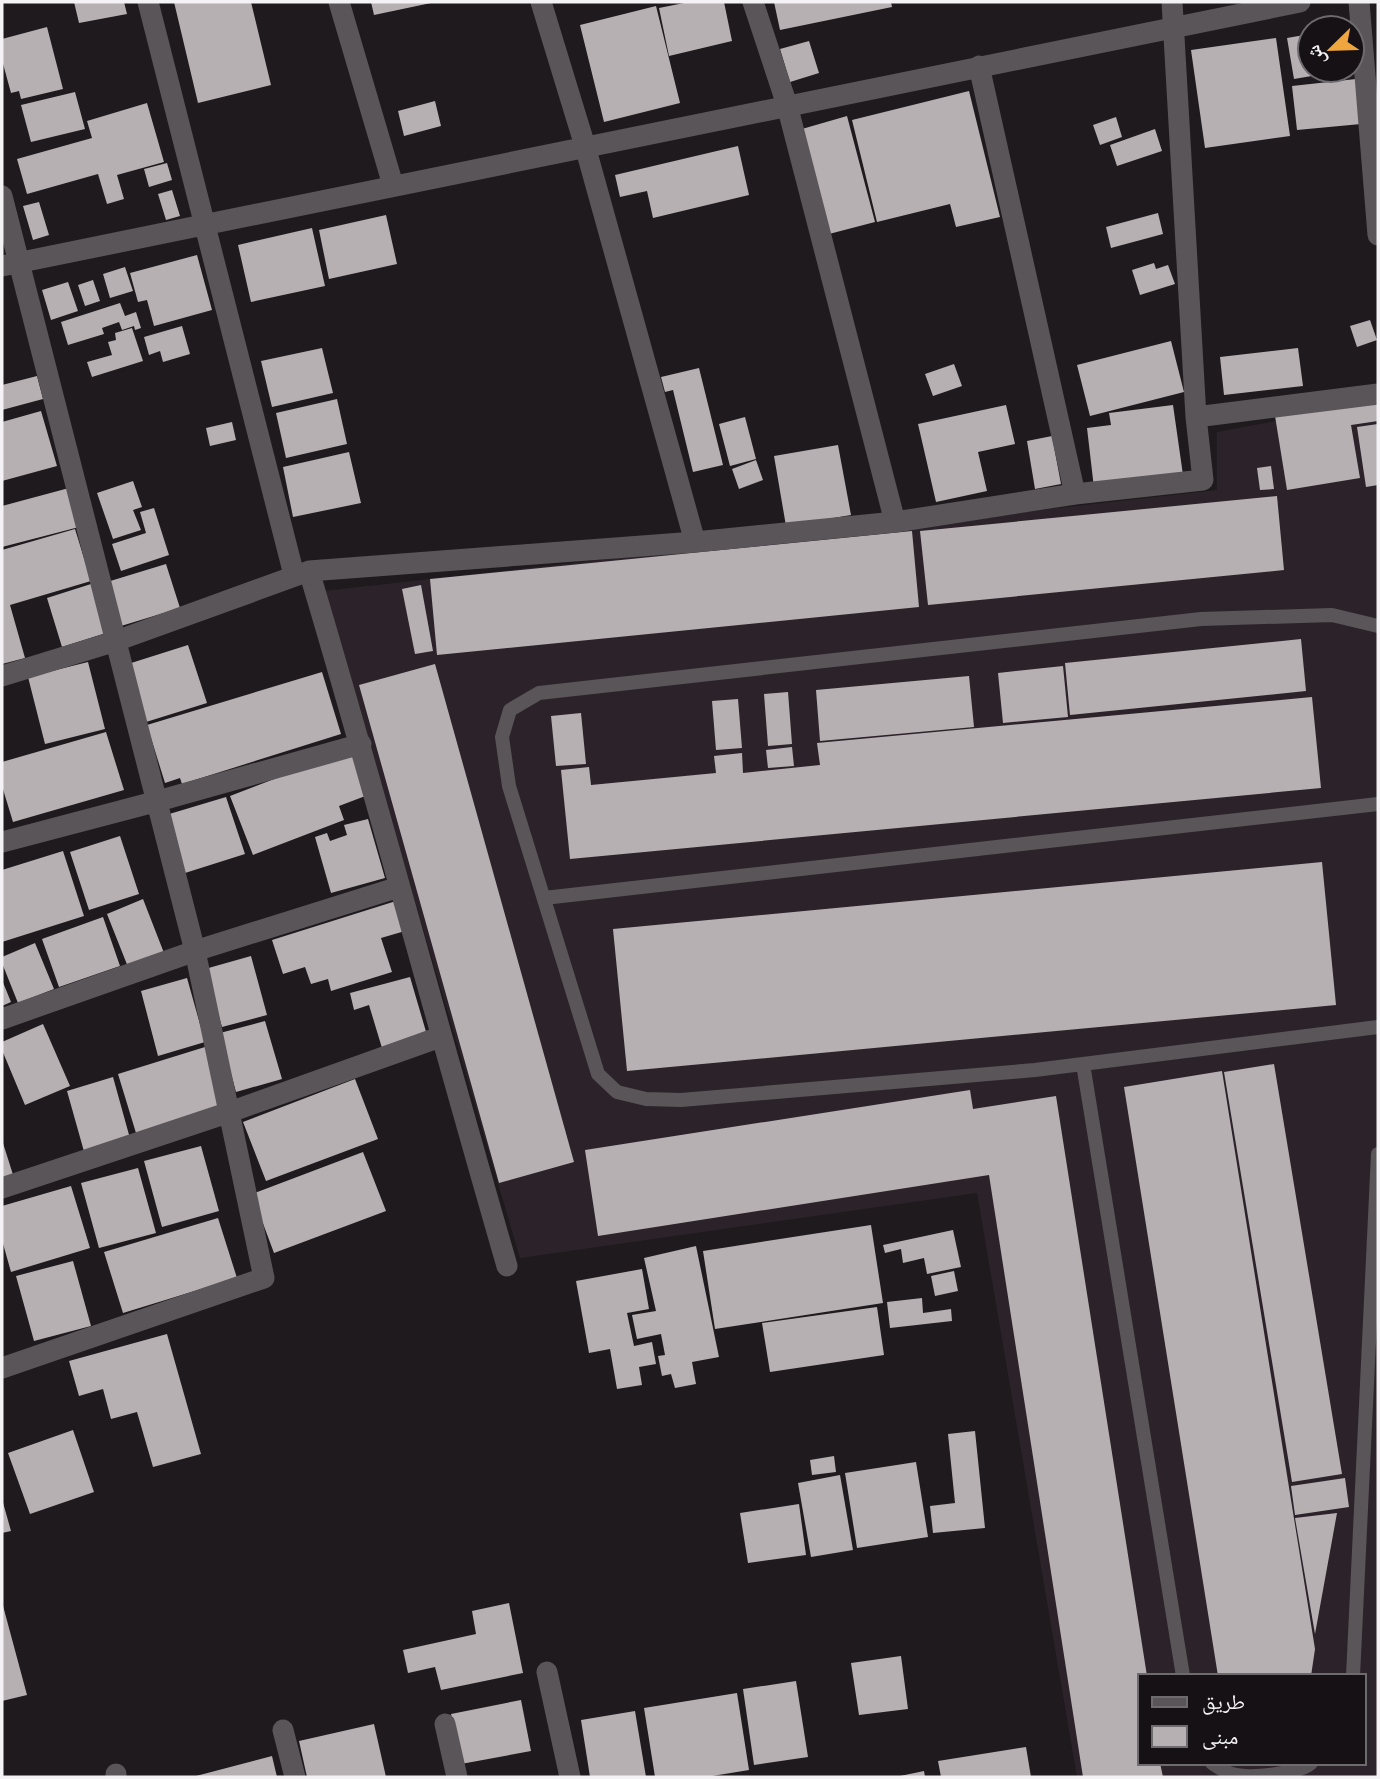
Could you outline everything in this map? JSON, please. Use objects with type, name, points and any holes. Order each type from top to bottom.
[{"type":"street","points":[[148,2],[301,573],[361,744],[440,1037],[507,1266]]},
{"type":"street","points":[[339,2],[393,185]]},
{"type":"street","points":[[541,2],[585,146],[695,542]]},
{"type":"street","points":[[753,2],[787,105],[895,522]]},
{"type":"street","points":[[2,676],[116,641],[301,573],[695,542],[895,522],[1075,494],[1203,480],[1196,417],[1172,2]]},
{"type":"street","points":[[11,264],[1300,2]]},
{"type":"street","points":[[1359,2],[1378,235]]},
{"type":"street","points":[[979,66],[1075,494]]},
{"type":"street","points":[[2,196],[11,264],[116,641],[195,951],[264,1278],[2,1368]]},
{"type":"street","points":[[1196,417],[1378,394]]},
{"type":"street","points":[[2,842],[361,744]]},
{"type":"street","points":[[2,1019],[195,951],[399,887]]},
{"type":"street","points":[[2,1188],[230,1112],[440,1037]]},
{"type":"street","points":[[547,1672],[570,1777]]},
{"type":"street","points":[[445,1724],[457,1777]]},
{"type":"street","points":[[283,1730],[295,1777]]},
{"type":"lane","points":[[1378,626],[1332,615],[1201,619],[538,693],[510,710],[502,737],[509,786],[598,1074],[617,1092],[646,1099],[681,1100],[1083,1065],[1378,1027]]},
{"type":"lane","points":[[544,898],[1378,804]]},
{"type":"lane","points":[[1083,1065],[1183,1674]]},
{"type":"lane","points":[[1353,1674],[1378,1154]]},
{"type":"lane","points":[[1216,1765],[1234,1775],[1270,1775],[1306,1768],[1309,1765]]},
{"type":"shaded area","points":[[1378,402],[1378,1777],[1077,1777],[977,1193],[520,1258],[324,591],[1217,490],[1217,432]]},
{"type":"building","points":[[74,2],[124,2],[127,14],[79,23]]},
{"type":"building","points":[[174,2],[251,2],[271,85],[198,103]]},
{"type":"building","points":[[371,2],[431,2],[431,3],[374,15]]},
{"type":"building","points":[[689,2],[724,2],[732,41],[669,56],[659,8]]},
{"type":"building","points":[[774,2],[891,2],[892,7],[780,30]]},
{"type":"building","points":[[656,6],[680,103],[604,122],[580,25]]},
{"type":"building","points":[[47,27],[63,89],[21,99],[19,91],[11,93],[2,60],[2,39]]},
{"type":"building","points":[[1296,36],[1296,79],[1294,79],[1287,38]]},
{"type":"building","points":[[1276,38],[1290,136],[1205,148],[1191,50]]},
{"type":"building","points":[[809,41],[819,73],[790,82],[780,49]]},
{"type":"building","points":[[1357,84],[1361,124],[1297,130],[1292,86]]},
{"type":"building","points":[[969,91],[1000,217],[956,227],[950,204],[877,222],[852,120]]},
{"type":"building","points":[[75,92],[85,129],[31,142],[21,105]]},
{"type":"building","points":[[435,101],[441,126],[404,136],[398,111]]},
{"type":"building","points":[[147,103],[164,162],[117,175],[124,199],[107,204],[98,174],[27,194],[17,159],[92,138],[87,121]]},
{"type":"building","points":[[847,116],[875,222],[829,234],[802,129]]},
{"type":"building","points":[[1116,117],[1122,137],[1100,145],[1093,125]]},
{"type":"building","points":[[1155,129],[1162,151],[1117,166],[1110,145]]},
{"type":"building","points":[[738,146],[749,195],[653,218],[647,191],[620,197],[615,175]]},
{"type":"building","points":[[167,163],[172,180],[149,187],[144,169]]},
{"type":"building","points":[[172,190],[180,216],[166,220],[158,194]]},
{"type":"building","points":[[39,202],[49,235],[33,240],[23,206]]},
{"type":"building","points":[[1158,213],[1163,234],[1111,248],[1106,227]]},
{"type":"building","points":[[386,215],[397,264],[329,279],[319,230]]},
{"type":"building","points":[[312,228],[325,286],[251,302],[238,245]]},
{"type":"building","points":[[197,255],[212,310],[154,326],[147,300],[138,302],[130,273]]},
{"type":"building","points":[[1154,263],[1156,269],[1168,265],[1175,284],[1140,295],[1132,270]]},
{"type":"building","points":[[125,267],[133,291],[110,298],[103,274]]},
{"type":"building","points":[[93,280],[100,301],[85,306],[78,285]]},
{"type":"building","points":[[68,282],[78,311],[51,320],[42,290]]},
{"type":"building","points":[[120,303],[125,316],[136,312],[141,328],[135,330],[134,326],[122,330],[119,322],[102,328],[104,334],[68,345],[61,322]]},
{"type":"building","points":[[1370,320],[1377,340],[1357,347],[1350,326]]},
{"type":"building","points":[[182,326],[190,354],[163,362],[160,351],[149,355],[144,337]]},
{"type":"building","points":[[132,328],[143,361],[92,377],[87,362],[112,355],[108,342],[116,340],[115,333]]},
{"type":"building","points":[[1171,341],[1184,392],[1090,416],[1077,365]]},
{"type":"building","points":[[322,348],[333,393],[272,407],[261,361]]},
{"type":"building","points":[[1298,348],[1303,386],[1224,395],[1220,357]]},
{"type":"building","points":[[954,364],[962,386],[933,396],[925,374]]},
{"type":"building","points":[[699,368],[723,465],[693,472],[673,390],[665,392],[661,377]]},
{"type":"building","points":[[37,376],[43,399],[2,410],[2,385]]},
{"type":"building","points":[[337,399],[347,444],[286,458],[276,413]]},
{"type":"building","points":[[1378,400],[1378,421],[1351,425],[1360,478],[1287,490],[1275,416]]},
{"type":"building","points":[[1006,405],[1015,444],[978,452],[987,491],[936,502],[918,424]]},
{"type":"building","points":[[1173,405],[1183,475],[1094,488],[1087,428],[1111,425],[1109,413]]},
{"type":"building","points":[[41,411],[57,466],[2,481],[2,422]]},
{"type":"building","points":[[745,417],[756,459],[730,466],[719,424]]},
{"type":"building","points":[[232,422],[236,440],[210,446],[206,428]]},
{"type":"building","points":[[1378,424],[1378,485],[1366,487],[1357,427]]},
{"type":"building","points":[[1052,436],[1061,484],[1035,489],[1027,441]]},
{"type":"building","points":[[838,445],[851,515],[786,526],[774,456]]},
{"type":"building","points":[[349,452],[361,503],[293,517],[283,467]]},
{"type":"building","points":[[756,460],[763,480],[739,489],[732,469]]},
{"type":"building","points":[[1271,466],[1274,489],[1260,490],[1257,468]]},
{"type":"building","points":[[133,481],[142,507],[133,510],[141,530],[113,539],[97,493]]},
{"type":"building","points":[[69,488],[79,527],[2,547],[2,506]]},
{"type":"building","points":[[1277,496],[1284,570],[928,605],[920,531]]},
{"type":"building","points":[[154,508],[169,555],[121,571],[112,544],[146,533],[140,512]]},
{"type":"building","points":[[75,529],[91,581],[10,605],[25,658],[2,664],[2,550]]},
{"type":"building","points":[[912,531],[919,607],[437,655],[430,579]]},
{"type":"building","points":[[166,564],[180,608],[121,626],[107,582]]},
{"type":"building","points":[[91,584],[106,633],[62,647],[47,598]]},
{"type":"building","points":[[421,585],[433,651],[415,654],[402,589]]},
{"type":"building","points":[[1301,639],[1306,691],[1070,715],[1065,663]]},
{"type":"building","points":[[188,645],[207,703],[146,722],[128,664]]},
{"type":"building","points":[[88,662],[105,729],[45,744],[28,677]]},
{"type":"building","points":[[435,664],[574,1162],[499,1183],[359,685]]},
{"type":"building","points":[[1063,666],[1068,717],[1003,723],[998,673]]},
{"type":"building","points":[[322,672],[341,734],[182,784],[180,778],[165,783],[147,725]]},
{"type":"building","points":[[969,676],[974,727],[820,741],[816,690]]},
{"type":"building","points":[[788,692],[792,744],[768,746],[764,694]]},
{"type":"building","points":[[1312,697],[1321,788],[570,859],[561,770],[589,767],[591,785],[716,773],[714,756],[742,753],[743,773],[820,765],[817,743]]},
{"type":"building","points":[[738,699],[742,748],[716,750],[712,701]]},
{"type":"building","points":[[581,713],[586,764],[556,766],[551,716]]},
{"type":"building","points":[[106,732],[124,790],[13,822],[2,786],[2,762]]},
{"type":"building","points":[[792,747],[794,766],[768,768],[766,750]]},
{"type":"building","points":[[350,750],[368,795],[339,806],[344,820],[253,855],[230,796]]},
{"type":"building","points":[[226,797],[245,854],[185,873],[166,815]]},
{"type":"building","points":[[368,819],[385,878],[331,893],[315,837],[327,833],[330,841],[347,835],[344,825]]},
{"type":"building","points":[[120,836],[139,894],[89,910],[70,852]]},
{"type":"building","points":[[63,851],[84,916],[2,942],[2,870]]},
{"type":"building","points":[[1322,862],[1336,1005],[627,1071],[613,929]]},
{"type":"building","points":[[143,899],[164,953],[128,967],[107,914]]},
{"type":"building","points":[[396,901],[405,931],[381,938],[392,972],[331,991],[328,979],[311,984],[305,967],[283,974],[272,940]]},
{"type":"building","points":[[103,917],[120,966],[59,987],[42,939]]},
{"type":"building","points":[[35,943],[54,989],[18,1003],[2,957]]},
{"type":"building","points":[[251,956],[267,1015],[222,1027],[205,969]]},
{"type":"building","points":[[410,977],[427,1035],[382,1048],[369,1005],[354,1010],[350,993]]},
{"type":"building","points":[[187,978],[205,1042],[158,1056],[141,991]]},
{"type":"building","points":[[2,980],[11,1002],[2,1006]]},
{"type":"building","points":[[265,1021],[282,1079],[236,1092],[220,1033]]},
{"type":"building","points":[[43,1024],[70,1086],[25,1105],[2,1050],[2,1042]]},
{"type":"building","points":[[205,1047],[224,1105],[136,1133],[118,1074]]},
{"type":"building","points":[[1274,1064],[1342,1474],[1292,1482],[1224,1072]]},
{"type":"building","points":[[1222,1071],[1315,1649],[1311,1674],[1218,1674],[1124,1087]]},
{"type":"building","points":[[113,1077],[131,1142],[85,1155],[67,1091]]},
{"type":"building","points":[[355,1079],[378,1139],[266,1181],[243,1122]]},
{"type":"building","points":[[970,1090],[973,1109],[1056,1096],[1147,1674],[1138,1674],[1138,1765],[1160,1765],[1163,1777],[1083,1777],[989,1175],[598,1236],[585,1150]]},
{"type":"building","points":[[2,1140],[15,1181],[2,1185]]},
{"type":"building","points":[[201,1146],[219,1211],[162,1227],[144,1161]]},
{"type":"building","points":[[363,1152],[386,1211],[274,1253],[252,1194]]},
{"type":"building","points":[[138,1168],[156,1233],[99,1248],[81,1183]]},
{"type":"building","points":[[71,1186],[90,1248],[11,1272],[2,1240],[2,1206]]},
{"type":"building","points":[[218,1218],[237,1278],[123,1313],[104,1252]]},
{"type":"building","points":[[871,1225],[883,1303],[715,1329],[703,1251]]},
{"type":"building","points":[[953,1230],[961,1267],[927,1274],[924,1258],[903,1263],[901,1249],[885,1253],[883,1245]]},
{"type":"building","points":[[696,1246],[719,1357],[692,1362],[696,1384],[675,1388],[671,1374],[662,1376],[658,1356],[665,1355],[661,1334],[637,1339],[632,1315],[656,1311],[644,1258]]},
{"type":"building","points":[[73,1261],[91,1326],[34,1341],[16,1276]]},
{"type":"building","points":[[642,1269],[649,1309],[627,1313],[634,1346],[652,1342],[656,1364],[639,1367],[642,1385],[617,1389],[610,1349],[589,1353],[576,1281]]},
{"type":"building","points":[[954,1271],[958,1291],[935,1296],[931,1276]]},
{"type":"building","points":[[922,1298],[923,1313],[951,1309],[952,1321],[890,1328],[887,1302]]},
{"type":"building","points":[[877,1307],[884,1355],[770,1372],[762,1323]]},
{"type":"building","points":[[167,1334],[201,1454],[153,1467],[137,1412],[111,1419],[103,1389],[79,1396],[69,1361]]},
{"type":"building","points":[[73,1430],[94,1492],[30,1514],[8,1453]]},
{"type":"building","points":[[975,1431],[985,1528],[933,1533],[930,1506],[955,1503],[948,1434]]},
{"type":"building","points":[[834,1456],[836,1472],[812,1475],[810,1460]]},
{"type":"building","points":[[916,1462],[928,1537],[857,1548],[845,1473]]},
{"type":"building","points":[[840,1475],[853,1550],[811,1557],[798,1483]]},
{"type":"building","points":[[1345,1478],[1349,1507],[1295,1515],[1291,1486]]},
{"type":"building","points":[[2,1499],[11,1531],[2,1533]]},
{"type":"building","points":[[799,1504],[806,1555],[748,1563],[740,1513]]},
{"type":"building","points":[[1337,1513],[1315,1634],[1295,1518]]},
{"type":"building","points":[[2,1602],[27,1695],[2,1701]]},
{"type":"building","points":[[509,1603],[523,1673],[441,1690],[435,1667],[408,1673],[403,1650],[476,1634],[472,1611]]},
{"type":"building","points":[[901,1656],[908,1709],[859,1715],[851,1663]]},
{"type":"building","points":[[796,1681],[808,1757],[754,1765],[743,1689]]},
{"type":"building","points":[[737,1693],[749,1770],[706,1777],[655,1777],[644,1708]]},
{"type":"building","points":[[521,1700],[531,1751],[461,1764],[451,1714]]},
{"type":"building","points":[[635,1711],[646,1777],[590,1777],[581,1720]]},
{"type":"building","points":[[374,1724],[386,1777],[307,1777],[299,1741]]},
{"type":"building","points":[[1026,1747],[1031,1777],[941,1777],[938,1761]]},
{"type":"building","points":[[272,1756],[277,1777],[196,1777],[196,1776]]},
{"type":"building","points":[[924,1771],[925,1777],[900,1777],[900,1776]]}]
